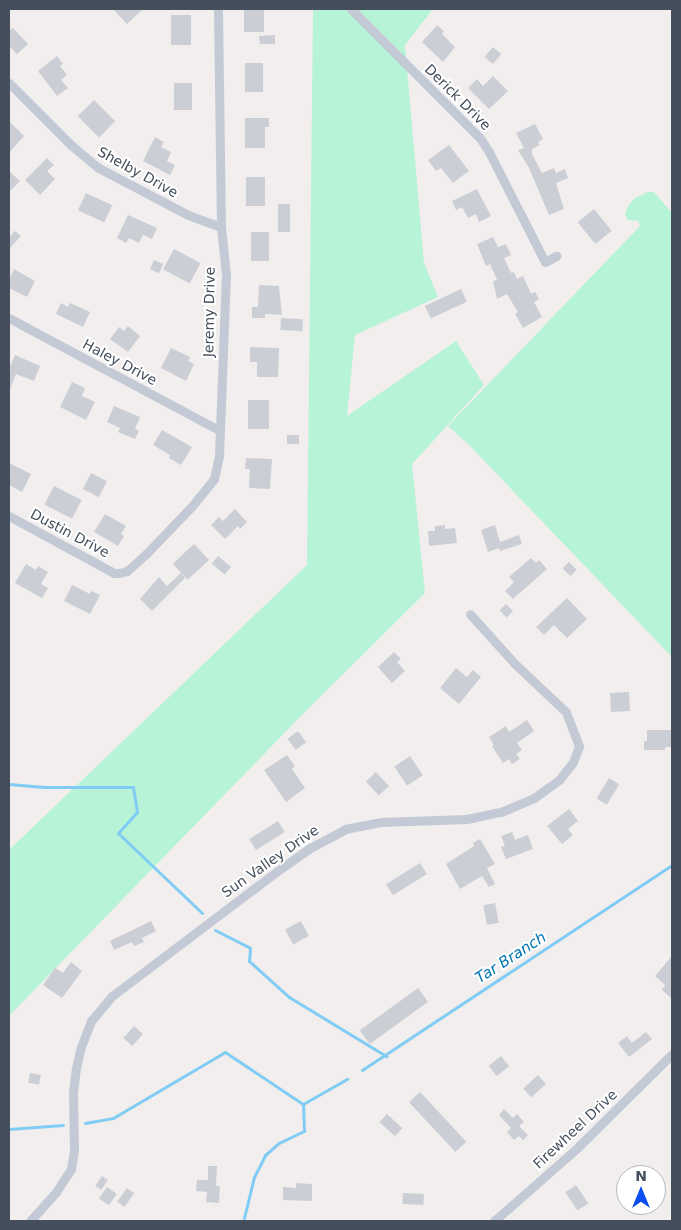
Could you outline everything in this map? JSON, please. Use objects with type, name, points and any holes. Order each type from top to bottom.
[{"type":"street","name":"Jeremy Drive","points":[[118,572],[127,571],[140,560],[192,506],[214,479],[219,456],[226,275],[221,228],[218,9]]},
{"type":"street","name":"Derick Drive","points":[[351,9],[480,138],[545,262],[556,256]]},
{"type":"street","name":"Shelby Drive","points":[[9,83],[77,151],[97,167],[188,215],[221,228]]},
{"type":"street","name":"Haley Drive","points":[[9,318],[219,430]]},
{"type":"street","name":"Dustin Drive","points":[[9,516],[114,572],[118,572]]},
{"type":"street","name":"Sun Valley Drive","points":[[30,1221],[56,1192],[71,1169],[74,1150],[73,1092],[81,1046],[91,1021],[112,996],[283,867],[310,848],[345,829],[381,822],[467,819],[501,812],[534,798],[559,780],[573,762],[578,746],[566,712],[515,664],[470,614]]},
{"type":"street","name":"Firewheel Drive","points":[[494,1221],[576,1149],[672,1054]]},
{"type":"green space","points":[[313,9],[433,9],[405,45],[424,263],[438,297],[355,335],[347,416],[456,341],[484,385],[412,464],[425,593],[302,715],[9,1016],[9,850],[307,565]]},
{"type":"green space","points":[[648,192],[654,192],[672,213],[672,657],[468,444],[448,426],[640,226],[638,221],[628,220],[625,215],[628,206],[635,198]]},
{"type":"building","points":[[113,9],[143,9],[127,24]]},
{"type":"building","points":[[244,9],[264,9],[264,32],[244,32]]},
{"type":"building","points":[[171,15],[191,15],[191,45],[171,45]]},
{"type":"building","points":[[437,25],[444,31],[442,34],[455,47],[443,62],[422,42]]},
{"type":"building","points":[[13,28],[28,44],[17,54],[9,46],[9,31]]},
{"type":"building","points":[[275,35],[275,44],[260,44],[259,36]]},
{"type":"building","points":[[493,47],[501,54],[493,64],[484,57]]},
{"type":"building","points":[[57,56],[63,64],[60,66],[67,75],[61,80],[68,88],[57,96],[38,71]]},
{"type":"building","points":[[245,63],[263,63],[263,92],[245,92]]},
{"type":"building","points":[[493,76],[508,91],[489,109],[468,88],[477,79],[483,86]]},
{"type":"building","points":[[174,83],[192,83],[192,110],[174,110]]},
{"type":"building","points":[[94,100],[115,121],[99,137],[78,116]]},
{"type":"building","points":[[245,118],[269,118],[269,127],[265,127],[265,148],[245,148]]},
{"type":"building","points":[[9,121],[24,136],[9,153]]},
{"type":"building","points":[[535,124],[543,139],[538,142],[540,145],[532,149],[532,154],[542,173],[554,168],[556,173],[565,169],[568,178],[556,183],[564,209],[549,215],[529,168],[518,150],[524,148],[516,133]]},
{"type":"building","points":[[155,137],[164,142],[161,147],[171,152],[167,161],[175,165],[170,175],[143,161]]},
{"type":"building","points":[[449,145],[469,171],[453,183],[441,168],[436,171],[428,160]]},
{"type":"building","points":[[47,158],[54,165],[47,171],[55,179],[40,195],[25,180]]},
{"type":"building","points":[[9,171],[20,181],[9,192]]},
{"type":"building","points":[[246,177],[265,177],[265,206],[246,206]]},
{"type":"building","points":[[477,189],[491,216],[479,222],[476,214],[468,218],[462,207],[456,210],[452,201]]},
{"type":"building","points":[[86,193],[112,205],[104,222],[78,210]]},
{"type":"building","points":[[278,204],[290,204],[290,232],[278,232]]},
{"type":"building","points":[[594,209],[612,231],[595,244],[578,222]]},
{"type":"building","points":[[128,215],[157,228],[152,239],[143,235],[139,243],[129,238],[126,243],[117,238]]},
{"type":"building","points":[[15,231],[21,236],[9,249],[9,237]]},
{"type":"building","points":[[251,232],[269,232],[269,261],[251,261]]},
{"type":"building","points":[[493,237],[498,247],[506,244],[511,255],[504,258],[511,273],[514,272],[517,279],[523,276],[531,294],[535,292],[539,299],[534,302],[542,317],[523,328],[515,314],[518,312],[507,294],[497,299],[493,281],[497,280],[490,264],[486,266],[477,244]]},
{"type":"building","points":[[174,249],[200,263],[190,283],[163,269]]},
{"type":"building","points":[[154,260],[163,264],[159,273],[150,269]]},
{"type":"building","points":[[14,269],[35,281],[27,297],[9,288],[9,280]]},
{"type":"building","points":[[259,285],[279,286],[282,315],[265,314],[265,318],[252,318],[252,307],[258,307]]},
{"type":"building","points":[[461,289],[467,302],[431,319],[425,306]]},
{"type":"building","points":[[61,303],[68,307],[70,303],[90,312],[83,327],[56,314]]},
{"type":"building","points":[[281,318],[303,319],[302,331],[280,330]]},
{"type":"building","points":[[128,326],[140,336],[128,352],[110,339],[119,327],[124,331]]},
{"type":"building","points":[[250,347],[279,348],[278,377],[257,377],[257,362],[250,362]]},
{"type":"building","points":[[171,348],[190,357],[188,361],[194,364],[186,381],[161,368]]},
{"type":"building","points":[[15,355],[40,366],[34,381],[16,374],[9,392],[9,369]]},
{"type":"building","points":[[72,382],[85,388],[82,396],[95,402],[86,420],[60,407]]},
{"type":"building","points":[[248,400],[269,400],[269,429],[248,429]]},
{"type":"building","points":[[114,406],[140,417],[135,429],[139,431],[135,439],[118,432],[120,428],[107,422]]},
{"type":"building","points":[[162,430],[192,447],[181,465],[169,458],[170,455],[153,445]]},
{"type":"building","points":[[287,435],[299,435],[299,444],[287,444]]},
{"type":"building","points":[[246,458],[272,459],[270,489],[249,488],[250,469],[245,469]]},
{"type":"building","points":[[9,463],[31,474],[22,492],[9,485]]},
{"type":"building","points":[[91,473],[107,481],[99,497],[83,489]]},
{"type":"building","points":[[54,486],[82,500],[72,519],[44,505]]},
{"type":"building","points":[[235,509],[247,522],[240,529],[238,526],[225,539],[211,525],[219,517],[223,521]]},
{"type":"building","points":[[105,514],[126,526],[121,534],[124,536],[118,546],[94,532]]},
{"type":"building","points":[[445,525],[445,529],[455,528],[457,543],[429,546],[428,531],[435,531],[435,526]]},
{"type":"building","points":[[495,525],[500,542],[519,535],[522,544],[500,551],[499,548],[488,552],[481,530]]},
{"type":"building","points":[[194,544],[209,560],[188,580],[173,564]]},
{"type":"building","points":[[218,556],[231,567],[225,575],[212,564]]},
{"type":"building","points":[[531,558],[536,563],[539,560],[547,569],[513,599],[505,591],[514,582],[509,577]]},
{"type":"building","points":[[569,562],[577,570],[570,576],[563,568]]},
{"type":"building","points":[[26,564],[36,570],[38,566],[48,572],[41,584],[48,588],[42,598],[15,583]]},
{"type":"building","points":[[181,573],[185,578],[152,611],[140,599],[159,577],[167,586]]},
{"type":"building","points":[[72,585],[90,594],[91,591],[100,595],[90,614],[64,601]]},
{"type":"building","points":[[567,598],[587,619],[567,638],[554,625],[544,635],[536,627]]},
{"type":"building","points":[[506,604],[513,611],[507,617],[500,610]]},
{"type":"building","points":[[394,652],[401,659],[397,662],[405,671],[392,683],[378,667]]},
{"type":"building","points":[[456,668],[467,677],[473,670],[481,677],[459,704],[440,688]]},
{"type":"building","points":[[629,692],[630,711],[611,712],[610,693]]},
{"type":"building","points":[[527,720],[534,731],[517,743],[522,750],[516,754],[520,759],[512,764],[509,759],[503,763],[492,746],[494,745],[489,737],[506,726],[509,732]]},
{"type":"building","points":[[647,730],[672,730],[672,747],[665,747],[665,750],[644,750],[644,741],[647,741]]},
{"type":"building","points":[[298,731],[306,742],[296,750],[287,739]]},
{"type":"building","points":[[287,755],[295,766],[292,769],[305,788],[286,802],[264,770]]},
{"type":"building","points":[[410,756],[423,775],[407,786],[394,767]]},
{"type":"building","points":[[376,772],[389,786],[379,795],[366,782]]},
{"type":"building","points":[[609,778],[619,784],[607,805],[597,799]]},
{"type":"building","points":[[569,809],[578,821],[568,829],[573,835],[562,844],[547,826]]},
{"type":"building","points":[[278,821],[285,832],[256,850],[249,839]]},
{"type":"building","points":[[512,832],[515,840],[528,835],[533,849],[506,859],[501,847],[505,846],[501,836]]},
{"type":"building","points":[[480,839],[495,864],[487,868],[495,884],[489,887],[482,876],[460,889],[446,864],[474,846],[473,843]]},
{"type":"building","points":[[420,863],[427,874],[393,895],[386,884]]},
{"type":"building","points":[[495,903],[499,923],[487,925],[483,905]]},
{"type":"building","points":[[151,921],[156,931],[142,938],[144,942],[134,946],[132,942],[114,950],[110,941]]},
{"type":"building","points":[[301,921],[309,936],[293,944],[285,929]]},
{"type":"building","points":[[672,956],[672,999],[662,990],[665,985],[655,976]]},
{"type":"building","points":[[71,962],[82,971],[62,998],[43,985],[55,968],[63,973]]},
{"type":"building","points":[[418,988],[428,1002],[370,1044],[360,1030]]},
{"type":"building","points":[[134,1026],[143,1034],[132,1046],[123,1038]]},
{"type":"building","points":[[646,1032],[652,1039],[629,1057],[618,1043],[627,1036],[632,1043]]},
{"type":"building","points":[[501,1056],[509,1066],[497,1076],[489,1066]]},
{"type":"building","points":[[30,1073],[41,1075],[39,1085],[28,1083]]},
{"type":"building","points":[[538,1075],[546,1084],[531,1097],[523,1088]]},
{"type":"building","points":[[420,1092],[466,1142],[455,1152],[409,1102]]},
{"type":"building","points":[[504,1109],[513,1118],[517,1114],[524,1122],[519,1126],[528,1135],[523,1140],[519,1136],[514,1140],[507,1132],[511,1128],[499,1115]]},
{"type":"building","points":[[387,1114],[402,1128],[395,1136],[379,1122]]},
{"type":"building","points":[[208,1166],[217,1166],[216,1186],[220,1186],[219,1203],[206,1202],[207,1192],[196,1191],[197,1180],[208,1180]]},
{"type":"building","points":[[102,1176],[108,1180],[101,1190],[95,1186]]},
{"type":"building","points":[[296,1183],[312,1184],[312,1201],[283,1200],[283,1187],[296,1188]]},
{"type":"building","points":[[576,1185],[588,1203],[578,1211],[565,1192]]},
{"type":"building","points":[[107,1187],[117,1194],[109,1205],[99,1198]]},
{"type":"building","points":[[127,1188],[134,1193],[124,1207],[117,1202]]},
{"type":"building","points":[[403,1193],[424,1194],[423,1205],[402,1204]]},
{"type":"waterway","points":[[9,784],[44,787],[133,787],[137,812],[118,833],[202,913]]},
{"type":"waterway","name":"Tar Branch","points":[[362,1070],[672,865]]},
{"type":"waterway","points":[[215,930],[250,948],[249,961],[289,997],[386,1056]]},
{"type":"waterway","name":"Tar Branch","points":[[85,1123],[113,1118],[225,1052],[303,1104],[347,1079]]},
{"type":"waterway","points":[[244,1218],[254,1177],[265,1155],[279,1143],[304,1131],[303,1105]]},
{"type":"waterway","name":"Tar Branch","points":[[9,1129],[63,1125]]}]
